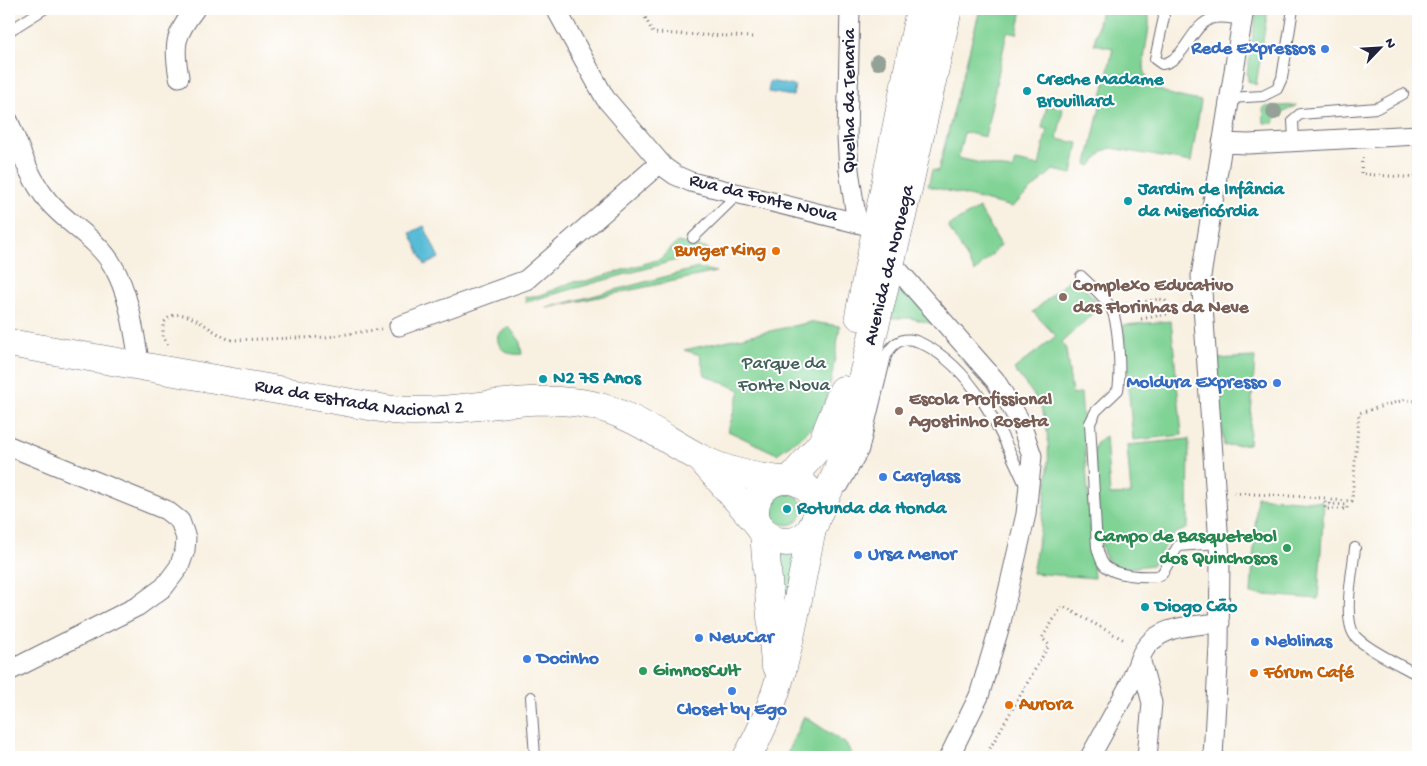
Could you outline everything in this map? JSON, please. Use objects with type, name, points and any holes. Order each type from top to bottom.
[{"type":"main road","name":"Avenida da Noruega","points":[[785,480],[822,443],[835,415],[850,363],[867,226],[920,9]]},
{"type":"main road","name":"Avenida da Noruega","points":[[815,522],[844,451],[891,262],[948,9]]},
{"type":"main road","name":"Rua da Estrada Nacional 2","points":[[9,343],[406,411],[446,411],[538,400],[579,403],[608,410],[640,423],[700,458]]},
{"type":"main road","points":[[700,458],[744,474],[800,483],[811,493],[817,508],[796,612],[777,685],[746,757]]},
{"type":"main road","points":[[700,458],[773,539],[792,541],[801,538],[815,522]]},
{"type":"main road","points":[[777,685],[762,529],[755,506],[758,497],[771,484],[785,480]]},
{"type":"street","points":[[178,77],[175,41],[181,28],[195,9]]},
{"type":"street","name":"Rua da Fonte Nova","points":[[556,9],[605,98],[660,163],[675,175],[691,182],[740,192],[867,226]]},
{"type":"street","name":"Quelha da Tenaria","points":[[850,9],[847,146],[867,226]]},
{"type":"street","points":[[1213,757],[1220,622],[1219,543],[1201,285],[1243,15]]},
{"type":"street","points":[[9,122],[29,169],[48,200],[99,248],[112,264],[129,311],[140,366]]},
{"type":"street","points":[[1222,143],[1418,134]]},
{"type":"street","points":[[400,326],[526,280],[660,163]]},
{"type":"street","points":[[891,262],[987,370],[1012,407],[1031,447],[1033,465],[1029,494],[1009,590],[990,662],[970,717],[949,757]]},
{"type":"street","points":[[9,446],[166,510],[180,521],[186,538],[185,550],[176,572],[155,595],[131,610],[9,671]]},
{"type":"street","points":[[1090,757],[1125,694],[1141,654],[1152,639],[1168,631],[1220,622]]},
{"type":"street","points":[[1141,654],[1152,704],[1147,757]]},
{"type":"lane","points":[[9,31],[44,9]]},
{"type":"lane","points":[[1162,9],[1164,17],[1155,58],[1162,64],[1174,60],[1203,24],[1221,18],[1243,15]]},
{"type":"lane","points":[[1229,98],[1261,96],[1271,94],[1277,89],[1282,78],[1293,9]]},
{"type":"lane","points":[[1294,141],[1293,120],[1300,114],[1378,108],[1403,94]]},
{"type":"lane","points":[[693,238],[740,192]]},
{"type":"lane","points":[[1081,276],[1110,307],[1114,317],[1119,383],[1113,397],[1092,417],[1089,436],[1097,547],[1100,559],[1105,567],[1115,572],[1157,576],[1162,574],[1178,546],[1219,543]]},
{"type":"lane","points":[[815,522],[847,481],[858,463],[865,445],[886,356],[894,344],[906,339],[920,342],[934,350],[968,382],[999,429],[1029,494]]},
{"type":"lane","points":[[1354,548],[1349,615],[1352,630],[1357,638],[1418,675]]},
{"type":"lane","points":[[531,698],[535,757]]},
{"type":"path","points":[[641,9],[653,33],[754,37]]},
{"type":"path","points":[[1361,174],[1418,178]]},
{"type":"path","points":[[1110,307],[1160,300],[1165,300],[1168,304],[1167,314],[1141,319]]},
{"type":"path","points":[[172,346],[166,343],[163,337],[163,324],[169,318],[180,314],[188,316],[223,338],[232,340],[327,338],[400,326]]},
{"type":"path","points":[[1216,492],[1325,498],[1325,509],[1347,509],[1347,505],[1330,504],[1331,500],[1352,501],[1360,413],[1404,400],[1418,401]]},
{"type":"path","points":[[985,757],[1049,645],[1042,638],[1062,606],[1141,654]]},
{"type":"green space","points":[[980,9],[1022,9],[1017,34],[1007,32],[985,137],[964,132],[958,158],[1012,170],[1015,161],[1039,166],[1047,129],[1042,128],[1047,105],[1063,109],[1057,139],[1078,143],[1072,174],[1053,170],[1012,207],[928,186],[932,170],[938,171]]},
{"type":"green space","points":[[1101,9],[1148,10],[1149,24],[1145,50],[1145,74],[1156,87],[1164,92],[1201,101],[1191,162],[1111,148],[1103,151],[1091,166],[1087,164],[1113,48],[1094,44]]},
{"type":"green space","points":[[1257,9],[1268,9],[1256,85],[1248,81],[1247,73]]},
{"type":"green space","points":[[1297,105],[1277,116],[1274,123],[1264,123],[1263,107]]},
{"type":"green space","points":[[979,208],[1001,245],[975,272],[948,226]]},
{"type":"green space","points":[[678,242],[709,249],[707,256],[698,254],[526,302],[525,297],[541,295],[572,282],[586,281],[660,259]]},
{"type":"green space","points":[[698,268],[716,272],[547,308]]},
{"type":"green space","points":[[1073,276],[1101,306],[1062,342],[1066,349],[1072,394],[1081,393],[1094,578],[1032,573],[1046,491],[1048,447],[1042,410],[1033,394],[1014,369],[1056,336],[1033,312]]},
{"type":"green space","points":[[897,283],[938,325],[910,318],[889,318]]},
{"type":"green space","points":[[1171,321],[1182,435],[1133,440],[1123,325]]},
{"type":"green space","name":"Parque da Fonte Nova","points":[[811,322],[840,326],[829,389],[816,422],[803,436],[777,454],[728,431],[740,390],[705,375],[700,355],[684,350]]},
{"type":"green space","points":[[509,327],[521,342],[522,354],[508,353],[499,344],[498,334]]},
{"type":"green space","points":[[1255,357],[1249,444],[1224,446],[1214,359]]},
{"type":"green space","points":[[1106,436],[1110,495],[1131,494],[1127,445],[1189,439],[1188,528],[1174,534],[1152,565],[1128,568],[1112,565],[1105,556],[1101,544],[1094,448],[1098,441]]},
{"type":"green space","points":[[787,493],[799,497],[803,509],[799,521],[787,525],[775,521],[771,509],[775,497]]},
{"type":"green space","name":"Campo de Basquetebol dos Quinchosos","points":[[1257,497],[1324,502],[1318,599],[1251,594]]},
{"type":"green space","points":[[806,547],[784,610],[772,549],[782,551]]},
{"type":"green space","points":[[804,716],[846,744],[854,757],[785,757]]},
{"type":"water","points":[[770,81],[795,86],[793,96],[768,92]]},
{"type":"water","points":[[424,226],[439,258],[425,265],[410,233]]},
{"type":"place","name":"Rede Expressos","points":[[1325,49]]},
{"type":"place","name":"Creche Madame Brouillard","points":[[1027,91]]},
{"type":"place","name":"Jardim de Infância da Misericórdia","points":[[1128,201]]},
{"type":"place","name":"Burger King","points":[[776,251]]},
{"type":"place","name":"Complexo Educativo das Florinhas da Neve","points":[[1063,297]]},
{"type":"place","name":"N2 75 Anos","points":[[543,379]]},
{"type":"place","name":"Moldura Expresso","points":[[1277,383]]},
{"type":"place","name":"Escola Profissional Agostinho Roseta","points":[[899,411]]},
{"type":"place","name":"Carglass","points":[[883,477]]},
{"type":"place","name":"Rotunda da Honda","points":[[787,509]]},
{"type":"place","name":"Campo de Basquetebol dos Quinchosos","points":[[1287,548]]},
{"type":"place","name":"Ursa Menor","points":[[858,555]]},
{"type":"place","name":"Diogo Cão","points":[[1145,607]]},
{"type":"place","name":"NewCar","points":[[699,638]]},
{"type":"place","name":"Neblinas","points":[[1255,642]]},
{"type":"place","name":"Docinho","points":[[527,659]]},
{"type":"place","name":"GimnosCult","points":[[643,671]]},
{"type":"place","name":"Fórum Café","points":[[1254,673]]},
{"type":"place","name":"Closet by Ego","points":[[732,691]]},
{"type":"place","name":"Aurora","points":[[1009,705]]}]
